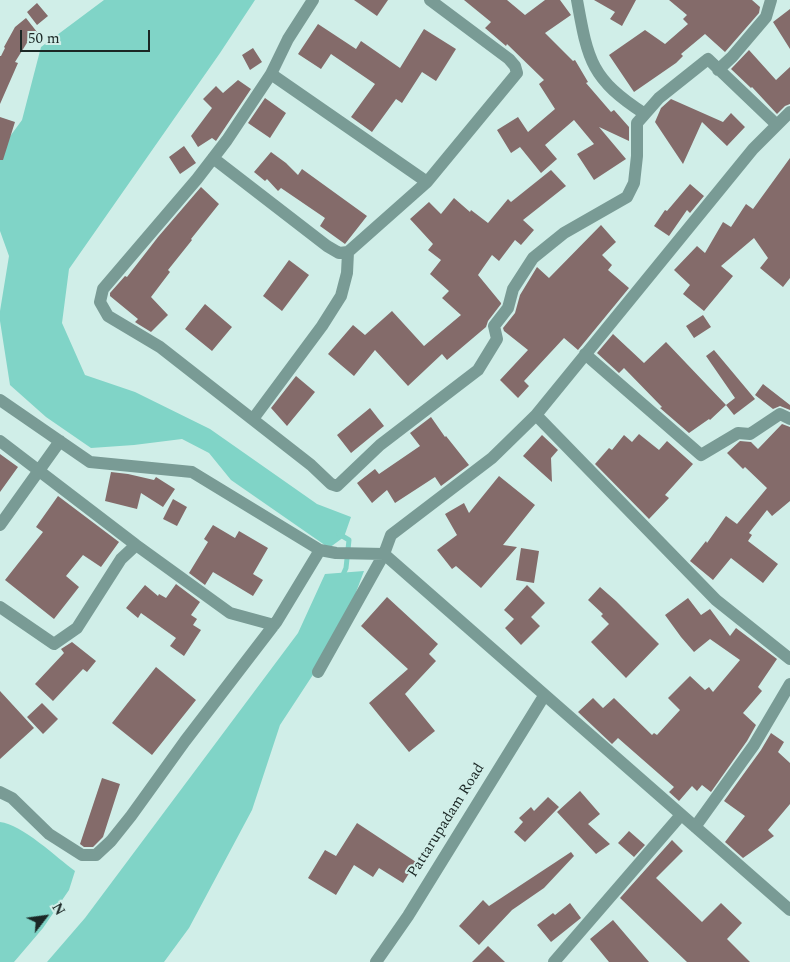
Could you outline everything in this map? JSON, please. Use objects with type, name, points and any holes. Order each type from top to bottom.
[{"type":"street","points":[[313,0],[288,39],[271,74],[245,114],[213,158],[103,288],[100,302],[108,316],[160,347],[253,419],[331,484],[337,486],[380,445],[478,370],[497,339],[494,326],[508,308],[513,289],[532,258],[564,233],[627,197],[634,183],[637,156],[637,123],[659,98],[708,59],[777,124]]},
{"type":"street","points":[[213,158],[327,246],[339,253],[348,252],[427,182],[517,73],[515,66],[509,60],[430,0]]},
{"type":"street","points":[[577,0],[586,48],[594,67],[602,80],[618,96],[645,114]]},
{"type":"street","points":[[718,70],[732,58],[766,17],[771,0]]},
{"type":"street","points":[[271,74],[427,182]]},
{"type":"street","points":[[318,672],[378,554],[391,535],[492,458],[536,415],[753,149],[790,112]]},
{"type":"street","points":[[253,419],[322,326],[341,296],[347,273],[348,252]]},
{"type":"street","points":[[585,354],[701,455],[738,433],[750,434],[780,414],[790,419]]},
{"type":"street","points":[[0,400],[90,462],[192,472],[320,550],[336,553],[378,554],[790,910]]},
{"type":"street","points":[[536,415],[716,600],[790,659]]},
{"type":"street","points":[[0,441],[136,545],[230,613],[274,625]]},
{"type":"street","points":[[0,525],[60,441]]},
{"type":"street","points":[[0,607],[54,644],[77,628],[121,559],[136,545]]},
{"type":"street","points":[[0,792],[12,798],[49,834],[82,855],[96,855],[111,841],[131,816],[274,625],[320,550]]},
{"type":"street","points":[[695,827],[754,745],[790,684]]},
{"type":"street","name":"Pattarupadam Road","points":[[376,962],[408,916],[544,696]]},
{"type":"street","points":[[554,962],[681,815]]},
{"type":"shaded area","points":[[104,0],[255,0],[69,269],[62,323],[85,375],[135,392],[210,429],[317,504],[351,517],[344,537],[329,548],[231,480],[209,453],[182,439],[91,448],[46,417],[10,385],[0,321],[9,256],[0,231],[0,150],[22,120],[41,47]]},
{"type":"shaded area","points":[[364,571],[341,632],[280,725],[252,810],[189,928],[164,962],[47,962],[85,918],[298,633],[325,574]]},
{"type":"shaded area","points":[[0,822],[9,824],[29,835],[75,871],[69,890],[43,928],[14,962],[0,962]]},
{"type":"building","points":[[354,0],[388,0],[377,16]]},
{"type":"building","points":[[464,0],[507,0],[525,15],[545,0],[560,0],[571,15],[545,33],[573,61],[575,60],[588,82],[586,83],[611,112],[614,110],[629,127],[629,141],[599,127],[626,159],[594,180],[577,154],[594,144],[574,120],[545,145],[557,159],[541,173],[520,147],[511,153],[497,130],[518,117],[528,132],[555,109],[539,84],[544,80],[507,44],[506,46],[485,28],[491,22]]},
{"type":"building","points":[[594,0],[636,0],[622,26],[610,19],[615,12]]},
{"type":"building","points":[[669,0],[752,0],[760,7],[759,13],[725,52],[705,34],[681,54],[683,56],[676,63],[634,92],[609,55],[645,30],[665,44],[688,24],[683,19],[687,15]]},
{"type":"building","points":[[37,3],[48,16],[37,25],[27,12]]},
{"type":"building","points":[[790,9],[790,49],[773,22]]},
{"type":"building","points":[[26,18],[37,32],[30,38],[15,62],[18,63],[0,104],[0,56],[15,27]]},
{"type":"building","points":[[318,24],[356,49],[361,41],[400,68],[424,29],[456,49],[436,81],[422,72],[402,103],[396,99],[372,132],[351,117],[375,84],[331,54],[321,69],[298,54]]},
{"type":"building","points":[[253,48],[262,62],[250,70],[242,55]]},
{"type":"building","points":[[749,50],[776,80],[790,67],[790,104],[777,114],[752,87],[731,69]]},
{"type":"building","points":[[238,80],[251,89],[216,141],[212,138],[198,147],[191,136],[212,108],[203,99],[216,86],[223,93]]},
{"type":"building","points":[[265,98],[286,113],[270,138],[248,123]]},
{"type":"building","points":[[671,99],[723,122],[731,113],[745,127],[727,146],[702,122],[683,164],[655,122],[661,108]]},
{"type":"building","points":[[0,117],[15,122],[3,160],[0,160]]},
{"type":"building","points":[[184,146],[196,163],[180,174],[169,157]]},
{"type":"building","points":[[271,152],[298,175],[302,169],[367,216],[345,244],[320,226],[325,218],[281,188],[278,191],[267,179],[265,181],[254,172]]},
{"type":"building","points":[[790,158],[790,278],[783,287],[760,268],[768,258],[754,238],[721,266],[733,276],[704,311],[683,294],[690,285],[674,270],[697,246],[705,253],[723,222],[731,227],[746,204],[753,209]]},
{"type":"building","points":[[551,170],[566,186],[523,220],[534,230],[521,245],[515,240],[499,261],[492,255],[478,275],[501,304],[488,321],[486,327],[447,360],[442,354],[408,386],[375,350],[354,376],[328,354],[353,325],[365,335],[392,311],[424,346],[461,315],[442,298],[449,291],[430,274],[441,260],[428,250],[433,244],[410,219],[429,202],[441,214],[454,198],[470,212],[471,210],[488,223],[508,199],[511,202]]},
{"type":"building","points":[[690,184],[704,196],[690,213],[687,210],[669,236],[654,226],[665,210],[667,211]]},
{"type":"building","points":[[201,187],[219,204],[168,270],[170,272],[151,297],[168,315],[151,332],[135,322],[138,319],[110,296],[110,293],[125,276],[127,277]]},
{"type":"building","points":[[601,225],[616,242],[602,255],[612,265],[608,270],[629,288],[578,350],[564,338],[524,381],[529,386],[518,398],[500,380],[528,350],[504,331],[503,328],[515,313],[520,295],[537,267],[549,278]]},
{"type":"building","points":[[289,260],[309,275],[282,311],[263,296]]},
{"type":"building","points":[[205,304],[232,327],[212,351],[185,329]]},
{"type":"building","points":[[703,315],[711,327],[694,338],[686,326]]},
{"type":"building","points":[[613,334],[644,363],[666,342],[726,405],[710,420],[689,433],[660,408],[662,407],[624,368],[619,373],[597,353]]},
{"type":"building","points":[[714,350],[755,399],[734,415],[726,405],[735,398],[706,356]]},
{"type":"building","points":[[296,376],[315,392],[287,426],[271,408]]},
{"type":"building","points":[[763,384],[790,405],[790,410],[780,406],[773,409],[755,395]]},
{"type":"building","points":[[370,408],[384,426],[351,453],[337,435]]},
{"type":"building","points":[[431,417],[469,465],[441,486],[435,477],[395,503],[387,490],[372,503],[357,483],[375,469],[379,474],[420,446],[410,433]]},
{"type":"building","points":[[782,424],[790,427],[790,501],[772,516],[767,510],[749,533],[752,535],[748,541],[778,564],[763,583],[731,558],[713,580],[690,561],[706,541],[707,543],[726,516],[737,524],[767,488],[745,467],[743,469],[727,453],[740,441],[751,442],[758,449]]},
{"type":"building","points":[[639,434],[659,450],[667,441],[693,464],[665,495],[669,498],[649,519],[595,464],[609,448],[612,450],[624,435],[632,442]]},
{"type":"building","points":[[542,435],[558,450],[551,458],[552,482],[523,456]]},
{"type":"building","points":[[0,454],[18,467],[0,492]]},
{"type":"building","points":[[111,472],[154,480],[156,477],[175,489],[163,507],[141,493],[137,509],[105,501]]},
{"type":"building","points":[[499,476],[535,505],[503,545],[517,547],[481,588],[456,566],[452,569],[437,550],[457,535],[445,514],[464,503],[469,513]]},
{"type":"building","points":[[58,496],[119,542],[101,567],[83,555],[66,576],[79,587],[54,619],[5,580],[43,532],[36,527]]},
{"type":"building","points":[[173,499],[187,507],[177,526],[163,519]]},
{"type":"building","points":[[213,525],[235,538],[239,531],[268,548],[253,574],[263,580],[253,596],[213,572],[205,585],[189,573],[208,542],[204,539]]},
{"type":"building","points":[[521,548],[539,551],[534,583],[516,580]]},
{"type":"building","points":[[176,584],[200,602],[191,615],[197,619],[193,625],[201,630],[184,656],[170,646],[176,638],[141,613],[138,618],[126,608],[145,585],[158,596],[159,594],[166,598]]},
{"type":"building","points":[[527,585],[545,603],[531,617],[540,626],[521,645],[505,628],[514,619],[504,610]]},
{"type":"building","points":[[600,587],[659,644],[626,678],[591,642],[609,624],[601,616],[603,614],[588,600]]},
{"type":"building","points":[[387,597],[438,644],[429,654],[436,661],[405,694],[435,731],[409,752],[369,703],[408,669],[361,626]]},
{"type":"building","points":[[688,598],[701,615],[710,609],[730,636],[736,628],[777,659],[758,687],[762,691],[743,713],[756,725],[747,741],[711,792],[702,785],[697,791],[692,786],[679,801],[669,792],[674,787],[618,738],[612,744],[578,712],[593,698],[603,708],[614,698],[652,735],[654,733],[657,735],[680,710],[668,698],[690,676],[705,690],[709,687],[713,692],[740,660],[710,639],[694,652],[681,637],[665,615]]},
{"type":"building","points":[[72,642],[96,661],[87,672],[83,669],[53,701],[35,684],[64,653],[61,649]]},
{"type":"building","points":[[156,667],[196,700],[152,755],[112,723]]},
{"type":"building","points":[[0,691],[34,728],[0,759]]},
{"type":"building","points":[[42,703],[58,719],[43,734],[27,717]]},
{"type":"building","points":[[771,733],[784,742],[778,752],[790,763],[790,804],[768,830],[774,836],[743,858],[725,842],[745,816],[724,801]]},
{"type":"building","points":[[102,778],[120,784],[103,837],[93,847],[84,847],[80,844]]},
{"type":"building","points":[[580,791],[600,814],[588,824],[610,844],[596,854],[557,812]]},
{"type":"building","points":[[548,797],[559,807],[525,842],[514,832],[523,822],[519,818],[531,807],[534,811]]},
{"type":"building","points":[[357,823],[416,862],[403,883],[379,868],[373,877],[354,865],[336,895],[308,878],[325,850],[336,856]]},
{"type":"building","points":[[629,831],[645,845],[634,857],[618,843]]},
{"type":"building","points":[[672,840],[683,851],[656,878],[702,922],[721,903],[742,923],[727,939],[750,962],[687,962],[620,898]]},
{"type":"building","points":[[571,852],[574,856],[544,888],[512,910],[479,945],[459,926],[483,900],[489,906]]},
{"type":"building","points":[[570,903],[581,918],[551,942],[537,925],[553,913],[555,915]]},
{"type":"building","points":[[613,920],[649,962],[609,962],[590,939]]},
{"type":"building","points":[[488,946],[505,962],[472,962]]},
{"type":"waterway","points":[[339,534],[349,540],[346,568],[342,577]]}]
